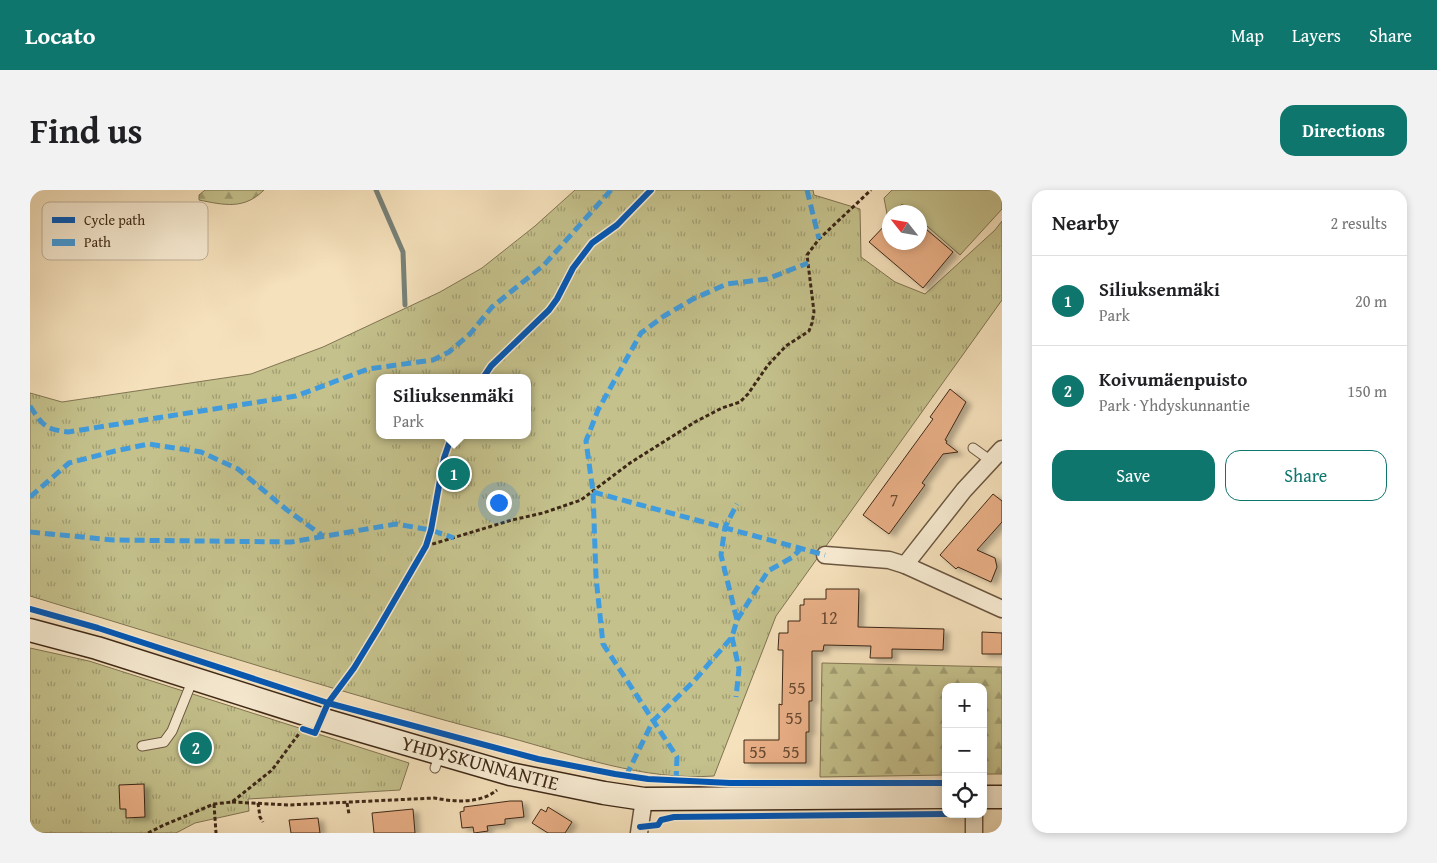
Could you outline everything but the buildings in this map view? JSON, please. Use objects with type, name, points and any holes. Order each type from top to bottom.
[{"type":"main road","name":"YHDYSKUNNANTIE","points":[[30,630],[97,648],[194,679],[321,711],[437,761],[604,793],[644,799],[942,797]]},
{"type":"main road","points":[[987,797],[1002,797]]},
{"type":"street","points":[[905,565],[964,490],[1002,449]]},
{"type":"street","points":[[825,555],[890,560],[1002,609]]},
{"type":"street","points":[[640,833],[644,799]]},
{"type":"street","points":[[974,818],[974,833]]},
{"type":"lane","points":[[973,448],[990,461]]},
{"type":"lane","points":[[142,746],[164,742],[172,731],[194,679]]},
{"type":"path","points":[[486,374],[491,366],[549,310],[573,268],[592,244],[618,225],[651,190]]},
{"type":"path","points":[[426,546],[581,500],[630,463],[695,422],[722,408],[740,402],[748,394],[768,365],[786,346],[809,331],[814,312],[807,255],[819,239],[871,190]]},
{"type":"path","points":[[232,802],[272,770],[354,668],[379,627],[426,546],[431,530],[444,458],[451,439]]},
{"type":"path","points":[[148,833],[214,804],[232,802],[289,805],[434,798],[455,802],[489,797],[504,786]]},
{"type":"path","points":[[347,803],[349,814]]},
{"type":"path","points":[[214,804],[216,833]]},
{"type":"path","points":[[258,804],[260,816],[264,822]]},
{"type":"green space","points":[[205,190],[264,190],[249,201],[225,204],[199,200],[199,195]]},
{"type":"green space","points":[[575,190],[813,190],[814,195],[860,209],[861,257],[895,282],[925,294],[995,230],[1002,221],[1002,300],[776,616],[714,776],[662,775],[583,759],[328,687],[30,596],[30,393],[62,402],[251,374],[323,347],[440,292],[482,268],[535,226]]},
{"type":"green space","points":[[892,190],[1002,190],[1002,209],[960,255],[927,226],[927,205],[885,205],[884,198]]},
{"type":"green space","points":[[30,648],[89,661],[409,763],[400,790],[248,799],[249,811],[195,823],[176,833],[30,833]]},
{"type":"green space","points":[[822,663],[1002,667],[1002,774],[987,774],[987,683],[942,683],[942,775],[820,777]]},
{"type":"waterway","points":[[376,190],[403,252],[405,305]]},
{"type":"marked path","points":[[30,406],[38,418],[49,428],[68,432],[296,396],[368,369],[433,360],[449,352],[470,334],[492,307],[544,265],[611,190]]},
{"type":"marked path","points":[[807,190],[819,239]]},
{"type":"marked path","points":[[676,781],[677,757],[603,644],[596,577],[593,492],[586,441],[598,410],[641,333],[664,316],[693,299],[727,284],[767,279],[808,263]]},
{"type":"marked path","points":[[30,497],[69,463],[149,444],[201,452],[238,469],[287,510],[323,536]]},
{"type":"marked path","points":[[593,492],[825,555]]},
{"type":"marked path","points":[[626,776],[653,721],[694,681],[732,637],[737,620],[721,555],[725,527],[737,504]]},
{"type":"marked path","points":[[30,532],[113,540],[291,542],[396,524],[431,530],[454,538]]},
{"type":"marked path","points":[[737,620],[768,571],[793,557],[801,548]]},
{"type":"marked path","points":[[732,637],[739,669],[736,697]]},
{"type":"cycle path","points":[[486,374],[491,366],[549,310],[573,268],[592,243],[617,225],[651,190]]},
{"type":"cycle path","points":[[303,729],[315,733],[328,703],[354,668],[426,546],[431,530],[444,458],[451,439]]},
{"type":"cycle path","points":[[30,609],[98,628],[328,703],[538,759],[615,774],[648,779],[730,783],[942,783]]},
{"type":"cycle path","points":[[640,827],[658,825],[661,820],[674,817],[942,814]]},
{"type":"place","name":"Siliuksenmäki","points":[[454,474]]},
{"type":"place","name":"Koivumäenpuisto","points":[[196,748]]}]
